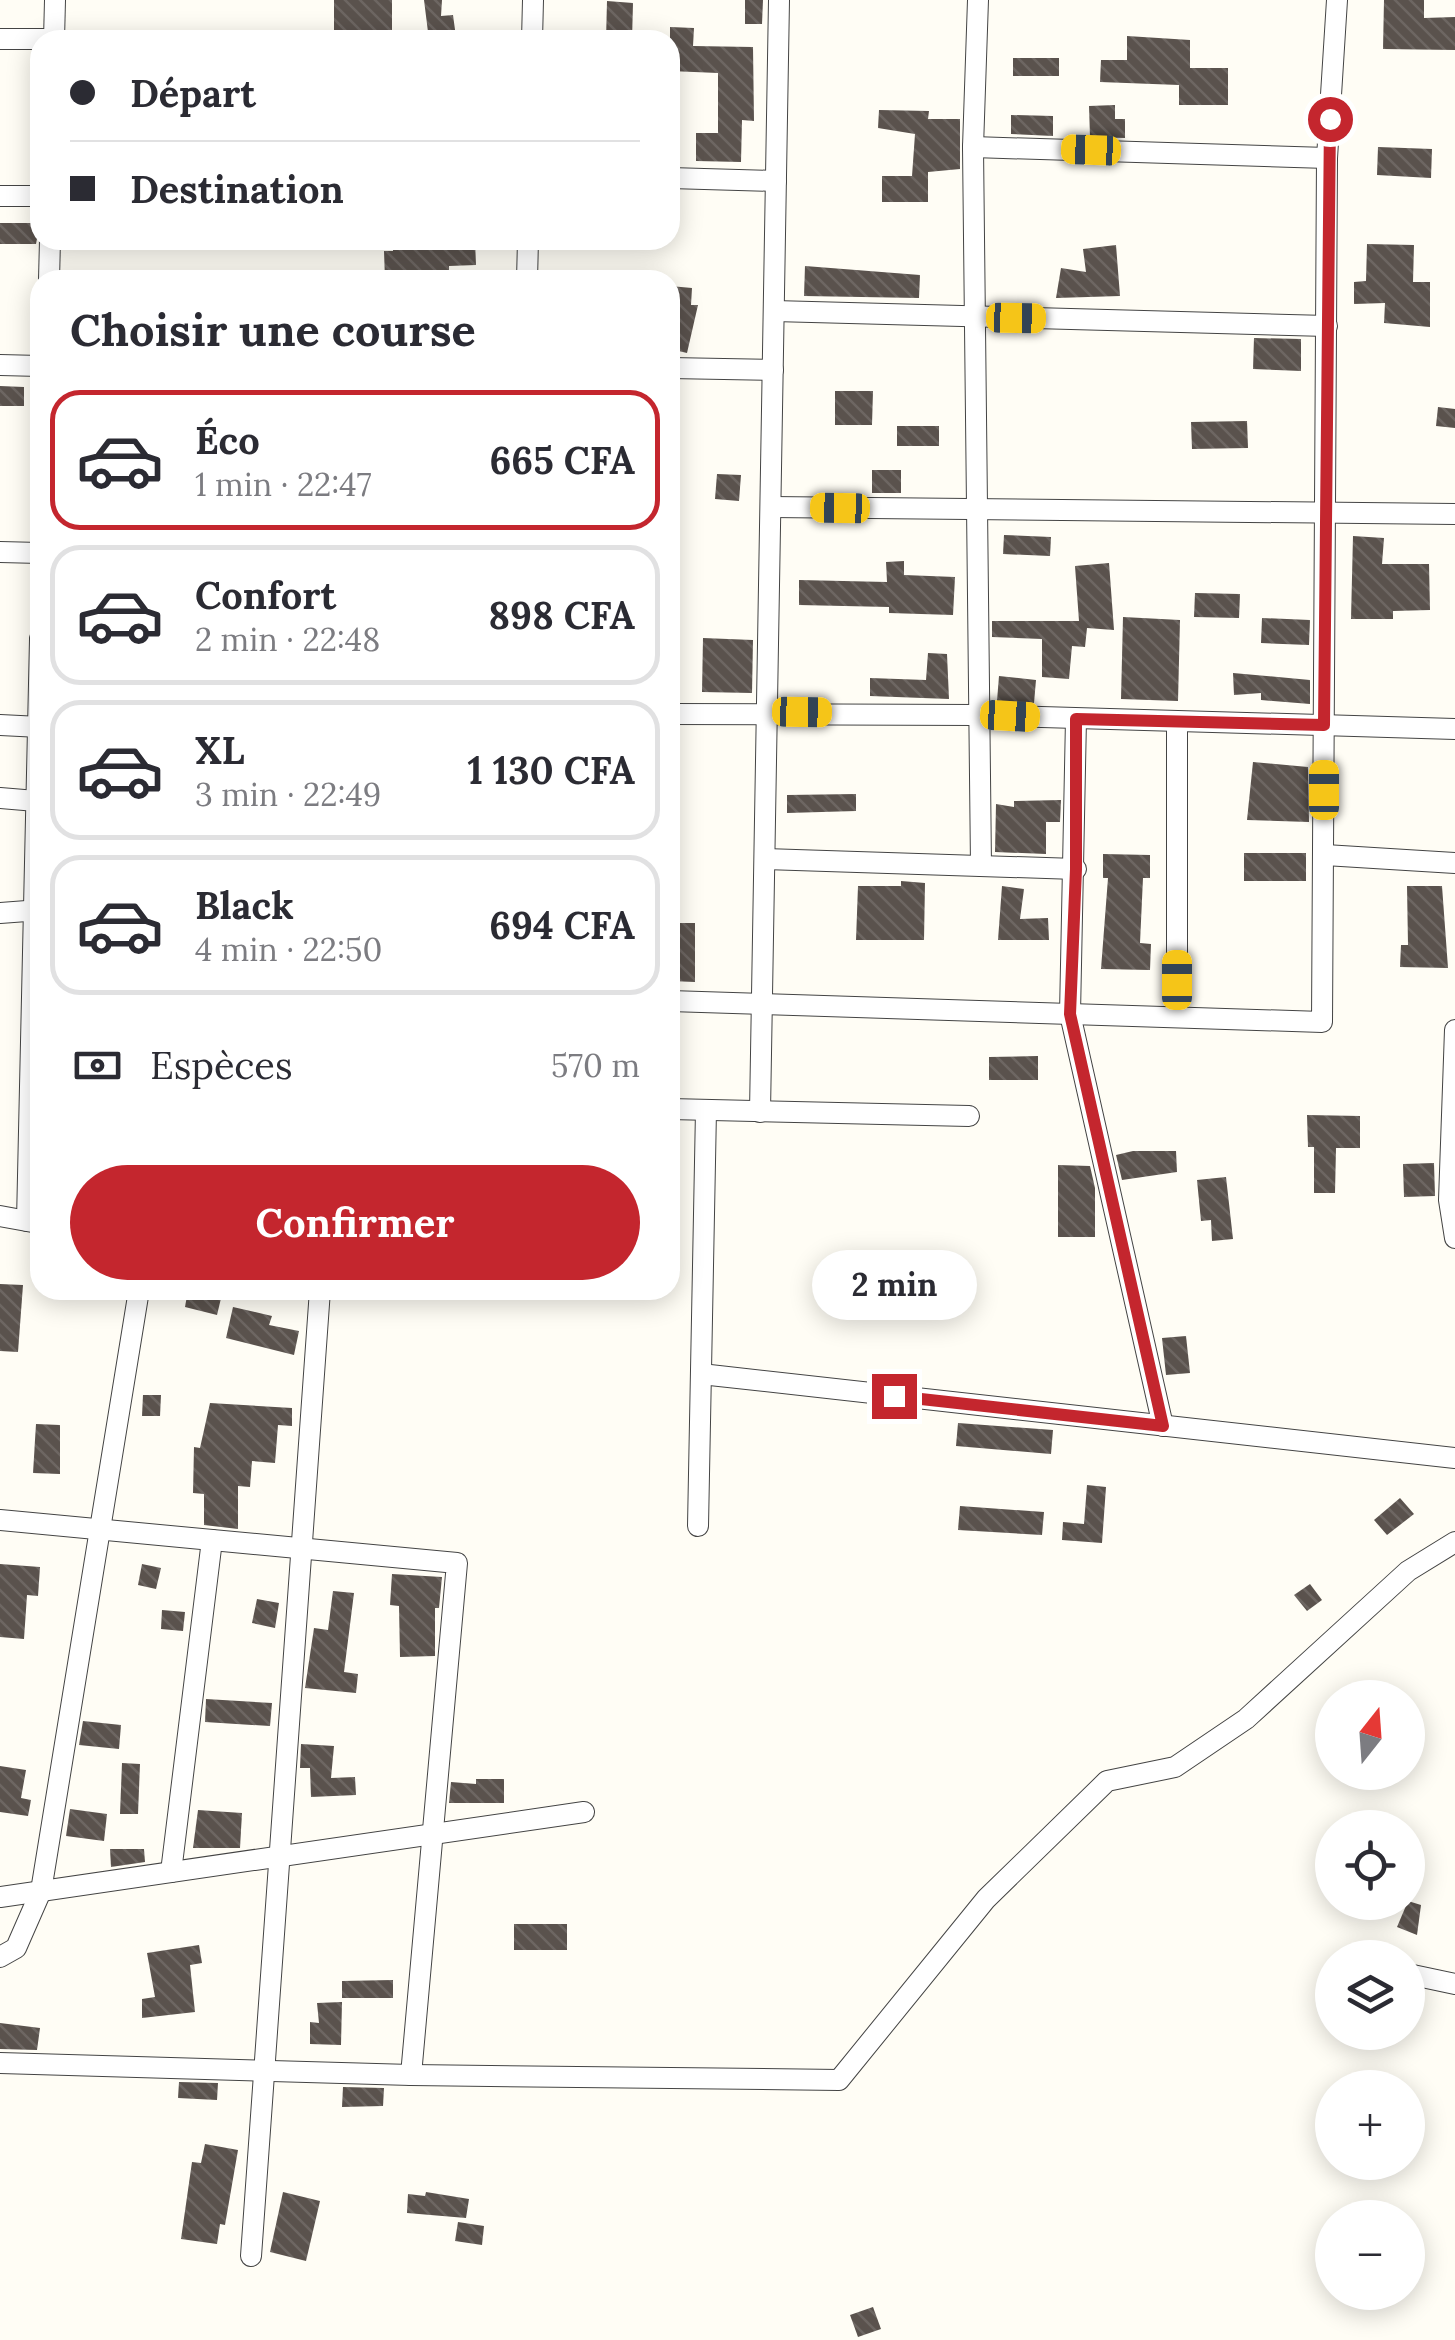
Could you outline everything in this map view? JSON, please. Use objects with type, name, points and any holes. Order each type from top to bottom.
[{"type":"street","points":[[54,30],[55,0]]},
{"type":"street","points":[[532,30],[533,0]]},
{"type":"street","points":[[760,1112],[779,0]]},
{"type":"street","points":[[978,0],[973,147],[980,510],[980,866]]},
{"type":"street","points":[[680,1001],[1322,1022],[1327,158],[1338,0]]},
{"type":"street","points":[[0,38],[30,39]]},
{"type":"street","points":[[973,147],[1327,158]]},
{"type":"street","points":[[680,178],[776,180]]},
{"type":"street","points":[[0,196],[30,196]]},
{"type":"street","points":[[774,311],[1327,326]]},
{"type":"street","points":[[0,365],[30,366]]},
{"type":"street","points":[[680,368],[773,370]]},
{"type":"street","points":[[771,508],[1455,514]]},
{"type":"street","points":[[0,552],[30,553]]},
{"type":"street","points":[[680,714],[977,714],[1455,728]]},
{"type":"street","points":[[1076,719],[1076,869],[1070,1014],[1163,1426]]},
{"type":"street","points":[[1176,1017],[1177,722]]},
{"type":"street","points":[[0,725],[30,727]]},
{"type":"street","points":[[0,798],[30,800]]},
{"type":"street","points":[[1325,855],[1455,863]]},
{"type":"street","points":[[765,859],[1076,869]]},
{"type":"street","points":[[0,913],[30,911]]},
{"type":"street","points":[[1455,1030],[1449,1200],[1455,1238]]},
{"type":"street","points":[[680,1110],[969,1116]]},
{"type":"street","points":[[698,1526],[706,1110]]},
{"type":"street","points":[[0,1216],[30,1221]]},
{"type":"street","points":[[0,1957],[16,1948],[41,1891],[136,1300]]},
{"type":"street","points":[[250,2256],[319,1300]]},
{"type":"street","points":[[701,1374],[1455,1458]]},
{"type":"street","points":[[0,1520],[458,1562],[411,2075]]},
{"type":"street","points":[[171,1872],[212,1540]]},
{"type":"street","points":[[0,2063],[411,2075],[839,2080],[986,1899],[1106,1781],[1174,1766],[1246,1718],[1408,1571],[1455,1542]]},
{"type":"street","points":[[0,1897],[584,1812]]},
{"type":"street","points":[[1425,1978],[1455,1984]]},
{"type":"building","points":[[334,0],[392,0],[392,30],[334,30]]},
{"type":"building","points":[[424,0],[442,0],[441,16],[453,15],[455,30],[428,30]]},
{"type":"building","points":[[745,0],[763,0],[762,24],[745,24]]},
{"type":"building","points":[[1384,0],[1424,0],[1424,18],[1455,17],[1455,50],[1383,49]]},
{"type":"building","points":[[607,1],[633,3],[632,30],[606,30]]},
{"type":"building","points":[[694,28],[693,46],[753,47],[754,121],[742,120],[741,162],[696,161],[696,133],[718,133],[718,73],[680,71],[680,30],[670,30]]},
{"type":"building","points":[[1127,36],[1190,40],[1190,68],[1228,68],[1228,105],[1179,105],[1179,85],[1100,82],[1101,60],[1127,60]]},
{"type":"building","points":[[1013,58],[1059,58],[1059,76],[1013,76]]},
{"type":"building","points":[[1115,105],[1115,119],[1125,119],[1125,138],[1090,137],[1089,106]]},
{"type":"building","points":[[879,110],[929,111],[928,119],[960,119],[960,169],[928,172],[928,202],[882,202],[882,176],[912,176],[915,134],[878,128]]},
{"type":"building","points":[[1011,115],[1053,116],[1053,136],[1011,134]]},
{"type":"building","points":[[1378,147],[1432,149],[1431,178],[1377,175]]},
{"type":"building","points":[[0,223],[30,223],[30,244],[0,244]]},
{"type":"building","points":[[1367,244],[1414,245],[1413,282],[1430,282],[1430,327],[1384,323],[1385,303],[1354,304],[1354,282],[1366,281]]},
{"type":"building","points":[[1116,245],[1120,296],[1056,298],[1061,268],[1086,272],[1083,249]]},
{"type":"building","points":[[475,250],[476,265],[449,266],[449,270],[385,270],[384,251]]},
{"type":"building","points":[[805,266],[920,275],[919,298],[804,296]]},
{"type":"building","points":[[680,287],[692,288],[691,305],[698,305],[687,353],[680,351]]},
{"type":"building","points":[[1254,338],[1301,339],[1301,371],[1253,369]]},
{"type":"building","points":[[0,386],[24,387],[24,406],[0,406]]},
{"type":"building","points":[[835,391],[873,391],[872,425],[835,425]]},
{"type":"building","points":[[1438,407],[1455,409],[1455,428],[1436,426]]},
{"type":"building","points":[[1247,421],[1248,448],[1192,449],[1191,422]]},
{"type":"building","points":[[897,426],[939,426],[939,446],[897,446]]},
{"type":"building","points":[[872,470],[901,470],[901,493],[872,493]]},
{"type":"building","points":[[717,474],[741,475],[739,501],[715,499]]},
{"type":"building","points":[[1004,535],[1051,537],[1050,556],[1003,554]]},
{"type":"building","points":[[1353,536],[1384,538],[1382,564],[1429,564],[1430,610],[1393,611],[1393,619],[1351,619]]},
{"type":"building","points":[[904,561],[904,575],[955,577],[953,615],[889,613],[889,607],[799,605],[799,580],[887,582],[886,562]]},
{"type":"building","points":[[1109,563],[1114,630],[1087,628],[1085,647],[1072,646],[1069,679],[1042,677],[1042,639],[992,637],[992,621],[1079,621],[1075,566]]},
{"type":"building","points":[[1195,593],[1240,594],[1239,618],[1194,617]]},
{"type":"building","points":[[1123,617],[1180,620],[1178,701],[1121,699]]},
{"type":"building","points":[[1262,618],[1310,620],[1309,645],[1261,643]]},
{"type":"building","points":[[703,638],[753,640],[752,693],[702,692]]},
{"type":"building","points":[[928,653],[947,654],[949,699],[870,696],[870,678],[926,680]]},
{"type":"building","points":[[1233,673],[1310,680],[1310,704],[1261,700],[1261,693],[1234,695]]},
{"type":"building","points":[[999,676],[1036,680],[1034,703],[997,701]]},
{"type":"building","points":[[1253,762],[1308,767],[1309,822],[1247,820]]},
{"type":"building","points":[[856,794],[856,811],[787,813],[787,795]]},
{"type":"building","points":[[1061,800],[1060,822],[1046,822],[1046,854],[995,852],[996,804],[1014,807],[1014,801]]},
{"type":"building","points":[[1244,853],[1306,853],[1306,881],[1244,881]]},
{"type":"building","points":[[1103,854],[1150,855],[1150,878],[1143,878],[1140,943],[1151,944],[1150,970],[1101,969],[1108,878],[1103,878]]},
{"type":"building","points":[[901,881],[925,883],[924,940],[856,940],[858,886],[901,886]]},
{"type":"building","points":[[1002,886],[1024,889],[1020,919],[1048,918],[1049,940],[998,940]]},
{"type":"building","points":[[1407,886],[1442,886],[1448,968],[1400,967],[1401,945],[1408,945]]},
{"type":"building","points":[[680,923],[695,923],[695,982],[680,981]]},
{"type":"building","points":[[1038,1056],[1038,1080],[989,1080],[989,1057]]},
{"type":"building","points":[[1307,1115],[1360,1116],[1360,1148],[1336,1148],[1335,1193],[1314,1193],[1314,1147],[1308,1147]]},
{"type":"building","points":[[1176,1151],[1177,1172],[1122,1180],[1116,1155]]},
{"type":"building","points":[[1434,1163],[1435,1196],[1404,1197],[1403,1164]]},
{"type":"building","points":[[1058,1165],[1090,1166],[1095,1188],[1095,1237],[1058,1237]]},
{"type":"building","points":[[1226,1177],[1233,1239],[1212,1241],[1211,1220],[1201,1221],[1197,1180]]},
{"type":"building","points":[[0,1284],[23,1285],[18,1352],[0,1351]]},
{"type":"building","points":[[186,1300],[221,1300],[217,1315],[185,1307]]},
{"type":"building","points":[[233,1307],[272,1316],[269,1325],[299,1331],[294,1355],[226,1338]]},
{"type":"building","points":[[1186,1336],[1190,1373],[1166,1375],[1162,1338]]},
{"type":"building","points":[[143,1395],[161,1395],[160,1416],[142,1416]]},
{"type":"building","points":[[210,1403],[292,1408],[292,1426],[278,1425],[275,1463],[252,1461],[250,1487],[238,1486],[238,1529],[204,1525],[204,1494],[193,1493],[194,1447],[200,1448]]},
{"type":"building","points":[[958,1423],[1053,1430],[1051,1454],[956,1446]]},
{"type":"building","points":[[36,1424],[60,1425],[60,1474],[33,1473]]},
{"type":"building","points":[[1087,1485],[1106,1487],[1102,1543],[1062,1540],[1063,1522],[1084,1524]]},
{"type":"building","points":[[1400,1498],[1414,1514],[1387,1535],[1374,1520]]},
{"type":"building","points":[[960,1506],[1044,1512],[1042,1535],[958,1530]]},
{"type":"building","points":[[0,1564],[40,1567],[38,1596],[27,1595],[24,1639],[0,1637]]},
{"type":"building","points":[[142,1564],[161,1568],[156,1589],[138,1585]]},
{"type":"building","points":[[392,1574],[442,1577],[439,1608],[435,1608],[435,1656],[400,1657],[399,1606],[390,1605]]},
{"type":"building","points":[[1310,1584],[1322,1600],[1307,1611],[1294,1595]]},
{"type":"building","points":[[333,1591],[354,1593],[344,1672],[358,1674],[356,1693],[305,1688],[314,1628],[328,1630]]},
{"type":"building","points":[[257,1599],[279,1603],[275,1628],[252,1623]]},
{"type":"building","points":[[162,1610],[185,1612],[183,1631],[161,1629]]},
{"type":"building","points":[[206,1699],[272,1703],[270,1726],[205,1722]]},
{"type":"building","points":[[83,1721],[121,1725],[119,1749],[79,1745]]},
{"type":"building","points":[[301,1744],[334,1746],[331,1778],[355,1777],[356,1795],[311,1797],[310,1768],[300,1768]]},
{"type":"building","points":[[122,1763],[140,1764],[138,1814],[120,1814]]},
{"type":"building","points":[[0,1766],[26,1770],[21,1798],[31,1800],[28,1816],[0,1812]]},
{"type":"building","points":[[476,1779],[504,1779],[504,1803],[449,1803],[451,1782],[476,1784]]},
{"type":"building","points":[[70,1809],[107,1814],[104,1841],[66,1836]]},
{"type":"building","points":[[198,1810],[242,1813],[240,1848],[193,1848]]},
{"type":"building","points":[[110,1849],[144,1849],[145,1862],[111,1867]]},
{"type":"building","points":[[1400,1920],[1419,1920],[1417,1935],[1397,1927]]},
{"type":"building","points":[[514,1924],[567,1924],[567,1950],[514,1950]]},
{"type":"building","points":[[199,1945],[202,1963],[190,1965],[195,2012],[142,2018],[142,1999],[155,1997],[147,1953]]},
{"type":"building","points":[[393,1980],[393,1998],[342,1998],[342,1981]]},
{"type":"building","points":[[342,2002],[341,2045],[310,2044],[310,2022],[319,2023],[317,2003]]},
{"type":"building","points":[[0,2023],[40,2028],[37,2050],[0,2049]]},
{"type":"building","points":[[179,2082],[218,2083],[217,2100],[178,2098]]},
{"type":"building","points":[[343,2087],[384,2088],[383,2106],[342,2107]]},
{"type":"building","points":[[205,2144],[238,2150],[225,2225],[220,2224],[217,2244],[181,2239],[192,2162],[201,2163]]},
{"type":"building","points":[[283,2192],[320,2201],[306,2261],[270,2252]]},
{"type":"building","points":[[426,2192],[469,2199],[466,2218],[407,2213],[408,2194],[425,2196]]},
{"type":"building","points":[[458,2222],[484,2226],[482,2245],[455,2241]]},
{"type":"building","points":[[873,2307],[881,2329],[858,2337],[850,2315]]},
{"type":"route","points":[[894,1396],[1163,1426],[1070,1014],[1076,869],[1076,719],[1324,725],[1330,119]]}]
